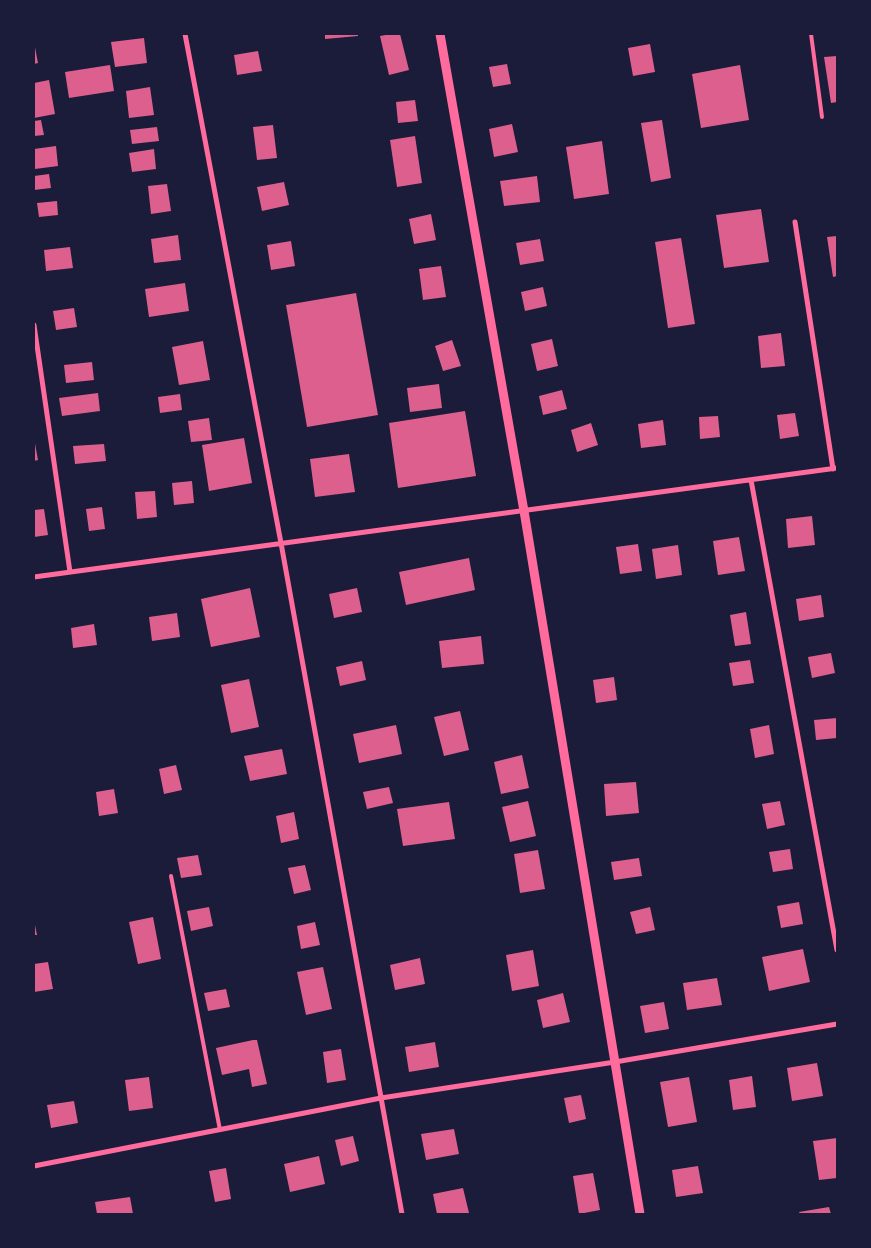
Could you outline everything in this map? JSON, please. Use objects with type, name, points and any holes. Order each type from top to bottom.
[{"type":"street","points":[[185,34],[281,543],[402,1214]]},
{"type":"street","points":[[440,34],[524,511],[640,1214]]},
{"type":"street","points":[[34,577],[835,469],[795,222]]},
{"type":"street","points":[[34,324],[70,572]]},
{"type":"street","points":[[751,480],[837,950]]},
{"type":"street","points":[[34,1166],[381,1098],[615,1062],[837,1024]]},
{"type":"lane","points":[[811,34],[822,117]]},
{"type":"lane","points":[[171,876],[220,1130]]},
{"type":"building","points":[[325,34],[358,34],[358,36],[325,39]]},
{"type":"building","points":[[400,34],[409,70],[389,75],[380,36]]},
{"type":"building","points":[[144,38],[147,63],[115,67],[111,42]]},
{"type":"building","points":[[34,42],[38,63],[34,64]]},
{"type":"building","points":[[650,44],[655,72],[633,76],[628,48]]},
{"type":"building","points":[[258,51],[262,71],[237,75],[234,55]]},
{"type":"building","points":[[837,56],[837,102],[831,103],[824,57]]},
{"type":"building","points":[[507,64],[511,84],[493,87],[489,67]]},
{"type":"building","points":[[110,65],[114,91],[69,98],[65,72]]},
{"type":"building","points":[[740,65],[749,120],[701,128],[692,74]]},
{"type":"building","points":[[49,80],[55,114],[34,118],[34,83]]},
{"type":"building","points":[[150,87],[154,115],[129,118],[126,91]]},
{"type":"building","points":[[415,100],[418,121],[398,123],[396,102]]},
{"type":"building","points":[[41,120],[44,135],[34,136],[34,121]]},
{"type":"building","points":[[662,120],[671,178],[651,182],[641,123]]},
{"type":"building","points":[[512,124],[518,152],[494,157],[489,129]]},
{"type":"building","points":[[273,125],[277,158],[257,160],[253,127]]},
{"type":"building","points":[[157,127],[159,141],[132,144],[130,130]]},
{"type":"building","points":[[415,136],[422,183],[397,187],[390,140]]},
{"type":"building","points":[[602,141],[609,194],[574,199],[566,147]]},
{"type":"building","points":[[56,146],[58,166],[35,169],[34,149]]},
{"type":"building","points":[[154,149],[156,169],[132,172],[129,153]]},
{"type":"building","points":[[49,174],[51,188],[34,190],[34,176]]},
{"type":"building","points":[[537,176],[540,202],[504,206],[500,181]]},
{"type":"building","points":[[284,182],[289,205],[262,211],[257,187]]},
{"type":"building","points":[[167,184],[171,211],[151,214],[148,186]]},
{"type":"building","points":[[57,201],[58,215],[39,217],[37,203]]},
{"type":"building","points":[[761,209],[769,262],[724,268],[716,215]]},
{"type":"building","points":[[431,214],[436,240],[414,244],[409,219]]},
{"type":"building","points":[[178,235],[181,260],[154,263],[151,239]]},
{"type":"building","points":[[837,236],[837,276],[833,277],[827,237]]},
{"type":"building","points":[[681,238],[695,324],[668,328],[655,242]]},
{"type":"building","points":[[540,239],[544,261],[520,265],[516,243]]},
{"type":"building","points":[[291,241],[295,266],[271,270],[267,245]]},
{"type":"building","points":[[70,247],[73,268],[46,271],[44,250]]},
{"type":"building","points":[[441,266],[446,297],[423,300],[419,269]]},
{"type":"building","points":[[185,283],[189,311],[149,317],[145,289]]},
{"type":"building","points":[[543,287],[547,306],[525,311],[521,292]]},
{"type":"building","points":[[356,293],[378,415],[307,427],[286,305]]},
{"type":"building","points":[[74,308],[77,327],[56,330],[53,311]]},
{"type":"building","points":[[781,333],[785,366],[761,368],[758,336]]},
{"type":"building","points":[[552,339],[558,366],[537,371],[531,344]]},
{"type":"building","points":[[452,340],[461,366],[443,371],[435,346]]},
{"type":"building","points":[[203,341],[210,380],[179,385],[172,347]]},
{"type":"building","points":[[92,362],[94,380],[66,383],[64,365]]},
{"type":"building","points":[[439,384],[442,408],[410,412],[407,388]]},
{"type":"building","points":[[562,390],[567,409],[543,415],[539,396]]},
{"type":"building","points":[[98,393],[100,411],[62,416],[59,398]]},
{"type":"building","points":[[180,394],[182,410],[160,413],[158,397]]},
{"type":"building","points":[[465,411],[476,476],[398,488],[389,423]]},
{"type":"building","points":[[795,413],[799,436],[780,439],[777,415]]},
{"type":"building","points":[[718,416],[720,437],[700,439],[699,417]]},
{"type":"building","points":[[209,418],[212,440],[191,442],[188,421]]},
{"type":"building","points":[[663,420],[666,445],[641,448],[638,424]]},
{"type":"building","points":[[591,423],[598,445],[577,452],[571,430]]},
{"type":"building","points":[[34,438],[38,460],[34,461]]},
{"type":"building","points":[[244,438],[252,483],[209,491],[202,445]]},
{"type":"building","points":[[104,444],[106,461],[75,464],[73,446]]},
{"type":"building","points":[[349,454],[355,492],[315,497],[310,459]]},
{"type":"building","points":[[192,481],[194,503],[174,505],[172,483]]},
{"type":"building","points":[[155,491],[157,517],[137,519],[135,492]]},
{"type":"building","points":[[102,507],[105,529],[89,531],[86,509]]},
{"type":"building","points":[[44,509],[48,535],[34,537],[34,510]]},
{"type":"building","points":[[812,516],[815,545],[788,548],[786,519]]},
{"type":"building","points":[[739,537],[745,571],[718,575],[713,541]]},
{"type":"building","points":[[638,544],[642,571],[620,574],[616,547]]},
{"type":"building","points":[[678,545],[682,575],[656,579],[652,549]]},
{"type":"building","points":[[469,558],[475,590],[406,605],[399,572]]},
{"type":"building","points":[[250,588],[260,637],[211,647],[201,599]]},
{"type":"building","points":[[357,588],[362,612],[334,618],[329,594]]},
{"type":"building","points":[[821,595],[824,617],[799,621],[796,599]]},
{"type":"building","points":[[746,612],[751,644],[735,646],[730,615]]},
{"type":"building","points":[[177,613],[180,637],[152,641],[149,617]]},
{"type":"building","points":[[94,624],[97,645],[73,648],[71,628]]},
{"type":"building","points":[[481,636],[484,664],[442,668],[439,641]]},
{"type":"building","points":[[831,653],[835,673],[812,678],[808,657]]},
{"type":"building","points":[[750,660],[754,683],[733,686],[729,663]]},
{"type":"building","points":[[362,661],[366,680],[340,686],[336,667]]},
{"type":"building","points":[[614,677],[617,700],[596,703],[593,680]]},
{"type":"building","points":[[249,679],[259,727],[231,733],[221,685]]},
{"type":"building","points":[[460,711],[469,750],[444,756],[434,717]]},
{"type":"building","points":[[837,718],[837,738],[816,740],[814,720]]},
{"type":"building","points":[[396,725],[402,754],[359,763],[353,734]]},
{"type":"building","points":[[769,725],[774,754],[755,758],[750,729]]},
{"type":"building","points":[[282,749],[287,774],[250,781],[244,756]]},
{"type":"building","points":[[522,755],[529,788],[501,794],[494,762]]},
{"type":"building","points":[[176,765],[182,790],[164,794],[159,769]]},
{"type":"building","points":[[636,782],[639,813],[606,816],[604,784]]},
{"type":"building","points":[[389,787],[393,803],[367,809],[363,792]]},
{"type":"building","points":[[114,789],[118,813],[99,816],[96,792]]},
{"type":"building","points":[[528,801],[536,836],[510,842],[502,807]]},
{"type":"building","points":[[780,801],[785,825],[767,829],[762,804]]},
{"type":"building","points":[[449,802],[455,839],[403,846],[397,809]]},
{"type":"building","points":[[294,812],[299,839],[281,843],[276,816]]},
{"type":"building","points":[[790,849],[793,869],[773,872],[769,852]]},
{"type":"building","points":[[538,850],[545,889],[520,893],[514,854]]},
{"type":"building","points":[[198,855],[202,875],[181,878],[177,858]]},
{"type":"building","points":[[639,858],[642,876],[614,880],[611,862]]},
{"type":"building","points":[[305,865],[311,890],[294,894],[288,868]]},
{"type":"building","points":[[799,902],[803,924],[781,928],[777,906]]},
{"type":"building","points":[[209,907],[213,926],[191,931],[187,911]]},
{"type":"building","points":[[650,907],[655,930],[636,934],[630,912]]},
{"type":"building","points":[[153,917],[161,959],[138,964],[129,922]]},
{"type":"building","points":[[34,920],[37,935],[34,935]]},
{"type":"building","points":[[315,922],[320,945],[301,949],[297,926]]},
{"type":"building","points":[[803,949],[810,982],[769,991],[762,957]]},
{"type":"building","points":[[533,950],[539,986],[512,991],[506,955]]},
{"type":"building","points":[[420,958],[425,984],[395,990],[390,965]]},
{"type":"building","points":[[48,962],[53,989],[34,992],[34,964]]},
{"type":"building","points":[[323,967],[332,1009],[306,1015],[297,972]]},
{"type":"building","points":[[717,978],[722,1005],[687,1010],[683,983]]},
{"type":"building","points":[[226,989],[230,1007],[208,1011],[204,993]]},
{"type":"building","points":[[563,993],[570,1022],[543,1028],[537,1000]]},
{"type":"building","points":[[664,1002],[669,1029],[645,1033],[640,1006]]},
{"type":"building","points":[[257,1040],[267,1084],[252,1087],[249,1069],[222,1075],[216,1048]]},
{"type":"building","points":[[435,1042],[439,1067],[409,1072],[405,1047]]},
{"type":"building","points":[[341,1049],[346,1080],[327,1083],[323,1052]]},
{"type":"building","points":[[817,1063],[823,1096],[792,1101],[787,1068]]},
{"type":"building","points":[[752,1076],[756,1107],[733,1110],[729,1080]]},
{"type":"building","points":[[149,1077],[153,1108],[129,1111],[125,1080]]},
{"type":"building","points":[[689,1077],[697,1122],[668,1127],[660,1082]]},
{"type":"building","points":[[581,1095],[586,1119],[569,1123],[564,1098]]},
{"type":"building","points":[[74,1101],[78,1123],[51,1128],[47,1105]]},
{"type":"building","points":[[454,1129],[459,1154],[426,1160],[421,1134]]},
{"type":"building","points":[[353,1136],[359,1161],[341,1166],[335,1140]]},
{"type":"building","points":[[837,1138],[837,1178],[819,1180],[813,1141]]},
{"type":"building","points":[[319,1156],[325,1184],[290,1192],[284,1164]]},
{"type":"building","points":[[698,1166],[703,1193],[676,1197],[672,1170]]},
{"type":"building","points":[[226,1168],[231,1199],[215,1202],[209,1171]]},
{"type":"building","points":[[593,1173],[600,1210],[579,1214],[573,1176]]},
{"type":"building","points":[[463,1188],[469,1213],[437,1214],[433,1194]]},
{"type":"building","points":[[130,1197],[133,1214],[97,1214],[95,1202]]},
{"type":"building","points":[[829,1207],[831,1214],[800,1214],[799,1212]]}]
